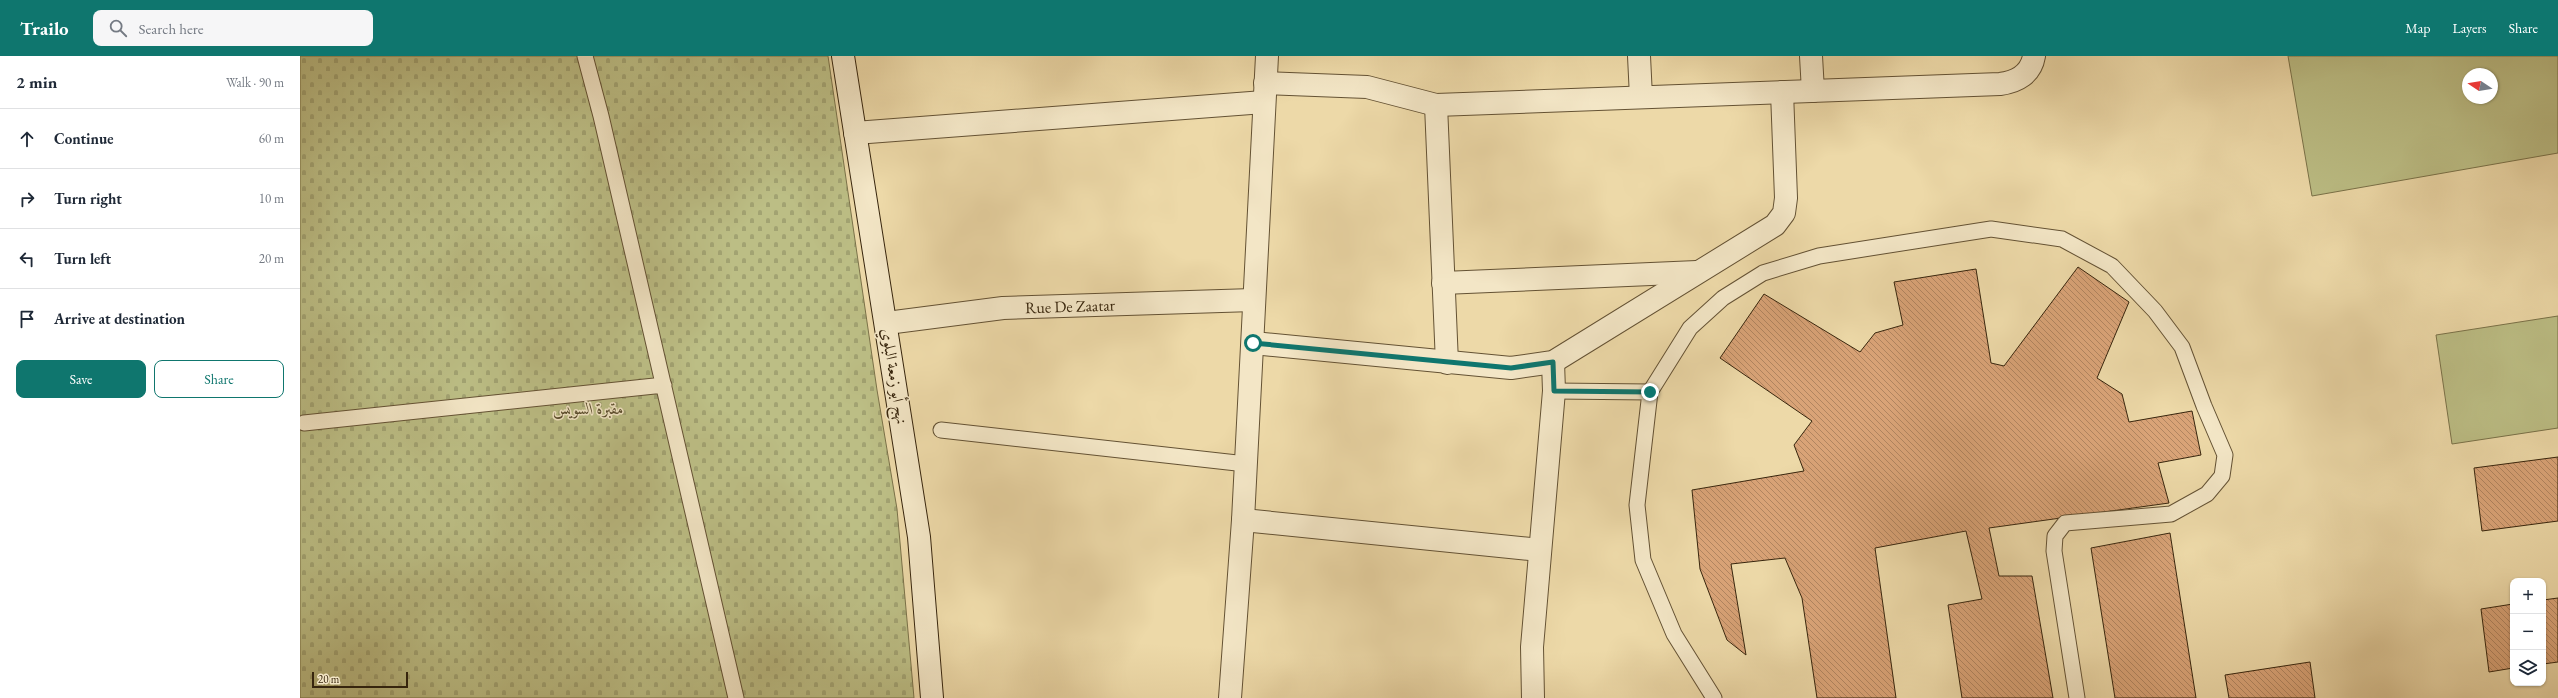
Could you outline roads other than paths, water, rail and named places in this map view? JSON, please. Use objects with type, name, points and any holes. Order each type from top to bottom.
[{"type":"street","name":"نهج أبو زمعة البلوي","points":[[843,56],[887,323],[919,537],[932,698]]},
{"type":"street","points":[[1230,698],[1243,520],[1253,343],[1253,300],[1267,56]]},
{"type":"street","points":[[1639,56],[1640,97]]},
{"type":"street","points":[[1811,56],[1812,91]]},
{"type":"street","points":[[855,133],[1265,93],[1367,86],[1436,105],[2013,82],[2024,75],[2032,64],[2034,56]]},
{"type":"street","points":[[1253,343],[1511,368],[1553,362],[1775,225],[1784,213],[1786,198],[1782,92]]},
{"type":"street","points":[[1436,105],[1447,363]]},
{"type":"street","points":[[1443,283],[1699,272]]},
{"type":"street","name":"Rue De Zaatar","points":[[887,323],[1004,308],[1253,300]]},
{"type":"street","points":[[1533,698],[1532,647],[1554,391],[1553,362]]},
{"type":"street","points":[[1243,520],[1540,550]]},
{"type":"lane","points":[[585,56],[664,385],[736,698]]},
{"type":"lane","points":[[1714,698],[1674,634],[1643,560],[1637,506],[1650,392],[1690,328],[1723,298],[1763,273],[1819,256],[1991,229],[2062,239],[2112,266],[2155,311],[2182,347],[2204,406],[2225,455],[2222,476],[2207,494],[2171,514],[2065,523],[2055,536],[2054,551],[2076,698]]},
{"type":"lane","points":[[304,423],[664,385]]},
{"type":"lane","points":[[1554,391],[1650,392]]},
{"type":"lane","points":[[941,430],[1246,464]]},
{"type":"park label","name":"مقبرة السويس","points":[[588,408]]}]
